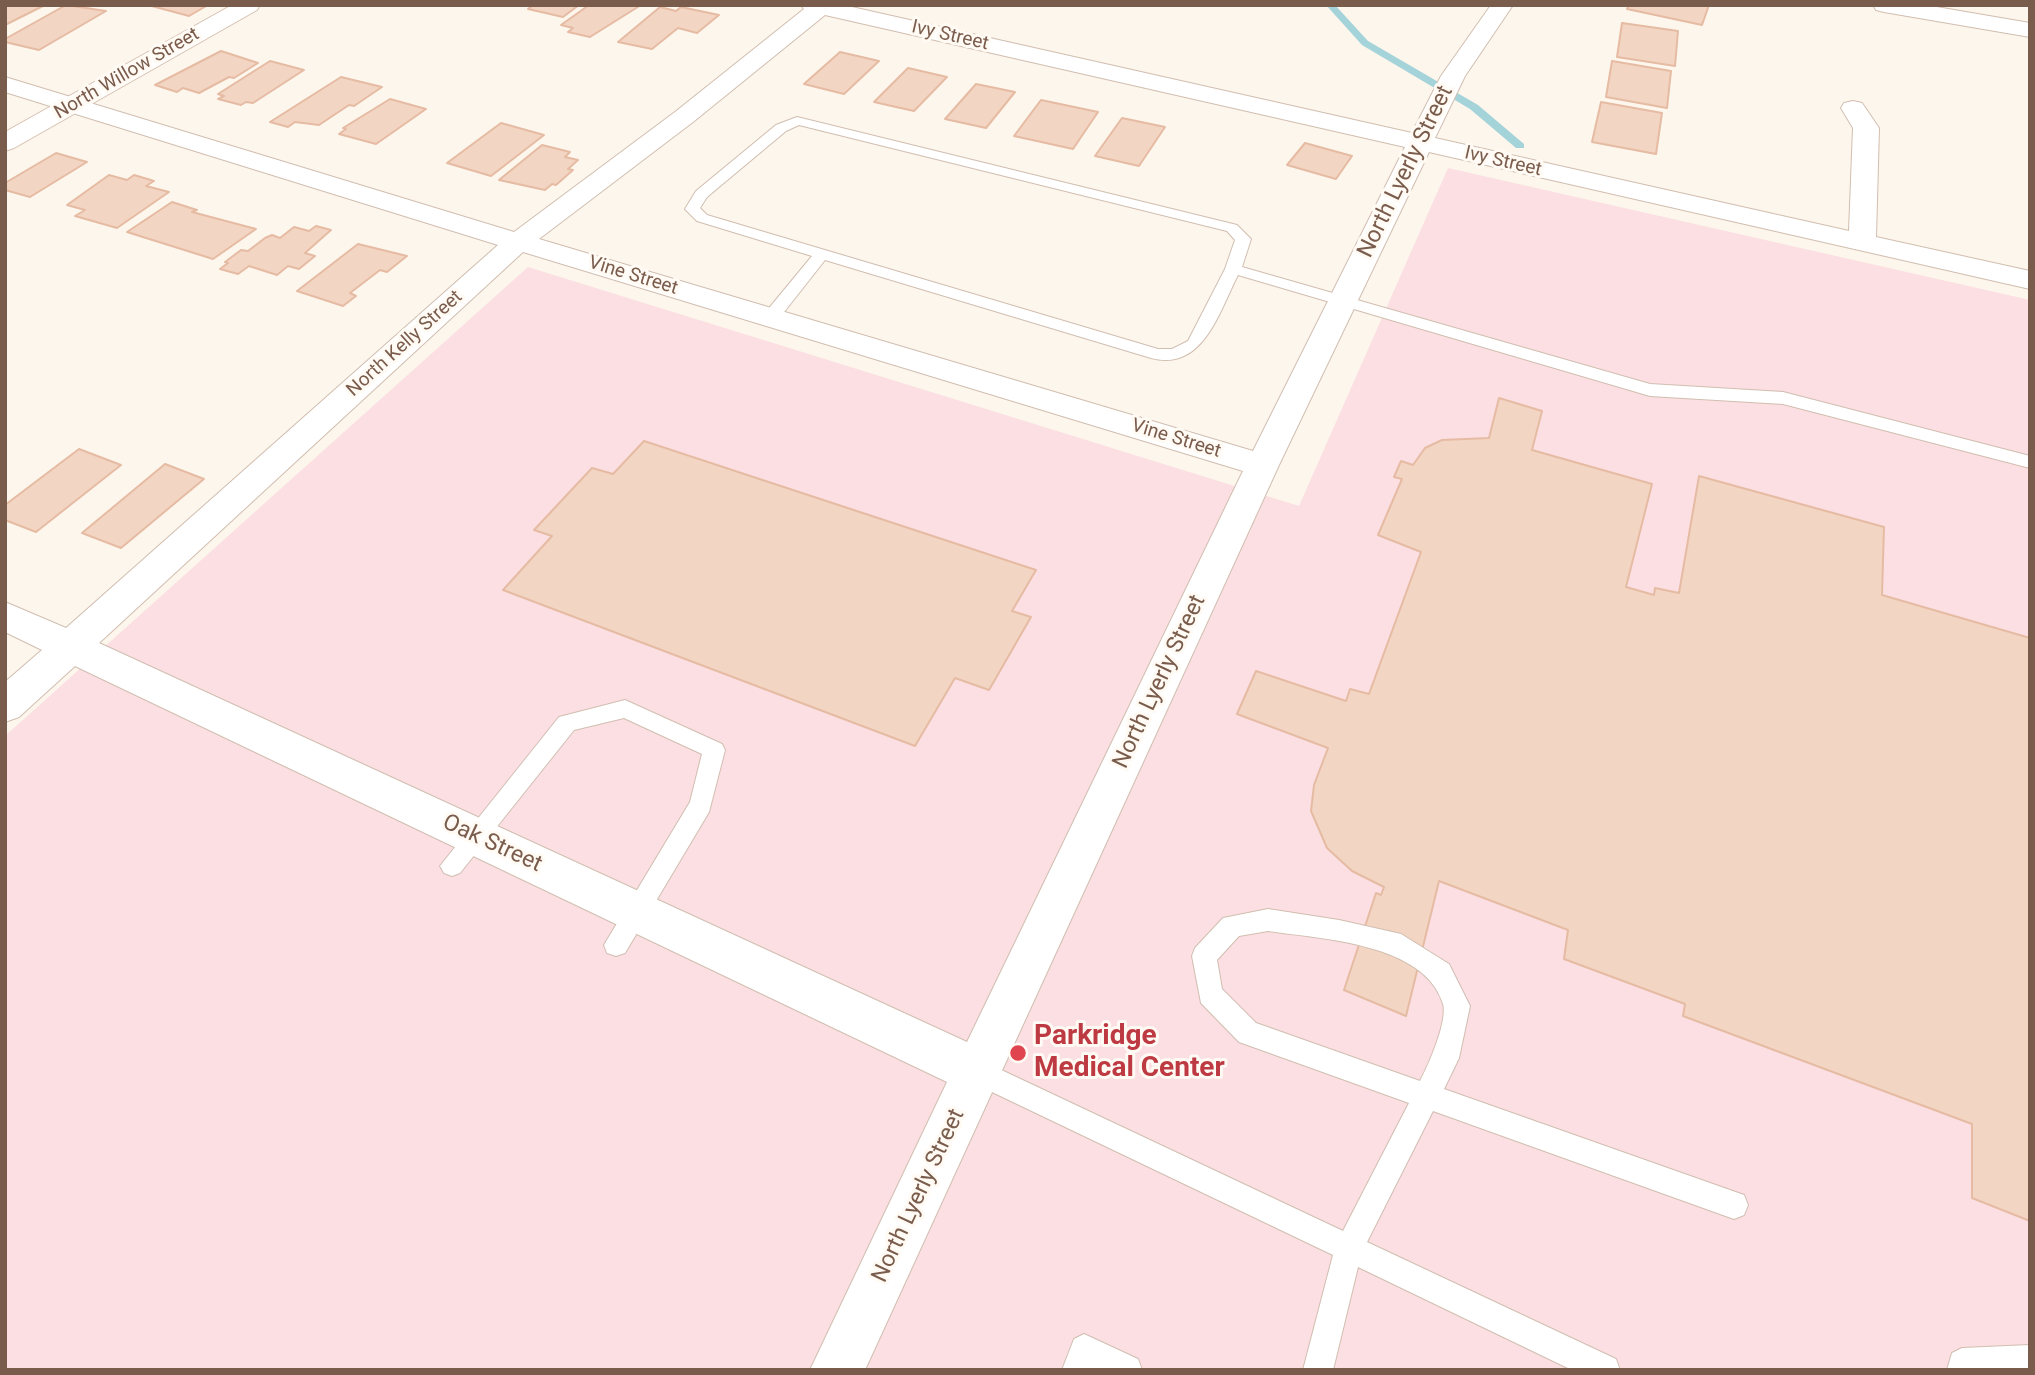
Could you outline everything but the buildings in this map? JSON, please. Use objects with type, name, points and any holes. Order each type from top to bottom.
[{"type":"street","name":"North Willow Street","points":[[5,143],[249,5]]},
{"type":"street","name":"North Lyerly Street","points":[[837,1370],[1342,300],[1454,76],[1502,5]]},
{"type":"street","points":[[1884,5],[2030,30]]},
{"type":"street","name":"Ivy Street","points":[[819,6],[2030,280]]},
{"type":"street","name":"North Kelly Street","points":[[5,706],[518,242],[684,117],[819,6]]},
{"type":"street","name":"Vine Street","points":[[5,84],[518,242],[1262,465]]},
{"type":"street","points":[[1853,108],[1866,128],[1862,243]]},
{"type":"street","name":"Oak Street","points":[[5,616],[73,647],[464,851],[627,928],[978,1072]]},
{"type":"lane","points":[[797,121],[1232,228],[1243,239],[1233,269],[1194,344],[1175,354],[1157,354],[702,218],[692,209],[701,194],[780,128],[797,121]]},
{"type":"lane","points":[[771,317],[821,255]]},
{"type":"lane","points":[[1233,269],[1650,390],[1783,398],[2030,462]]},
{"type":"lane","points":[[464,851],[568,723],[625,709],[714,750],[701,805],[627,928]]},
{"type":"lane","points":[[1318,1370],[1349,1248],[1426,1095],[1446,1058],[1457,1006],[1440,972],[1401,945],[1339,930],[1268,920],[1232,926],[1204,956],[1210,995],[1248,1033],[1426,1095],[1734,1205]]},
{"type":"lane","points":[[978,1072],[1605,1370]]},
{"type":"lane","points":[[1077,1370],[1084,1349],[1127,1370]]},
{"type":"lane","points":[[1962,1370],[1962,1363],[2030,1360]]},
{"type":"shaded area","name":"Parkridge Medical Center","points":[[1448,168],[2030,300],[2030,1370],[5,1370],[5,736],[528,267],[1299,506]]},
{"type":"waterway","points":[[1330,5],[1365,43],[1474,107],[1520,146]]},
{"type":"place","name":"Parkridge Medical Center","points":[[1018,1053]]}]
